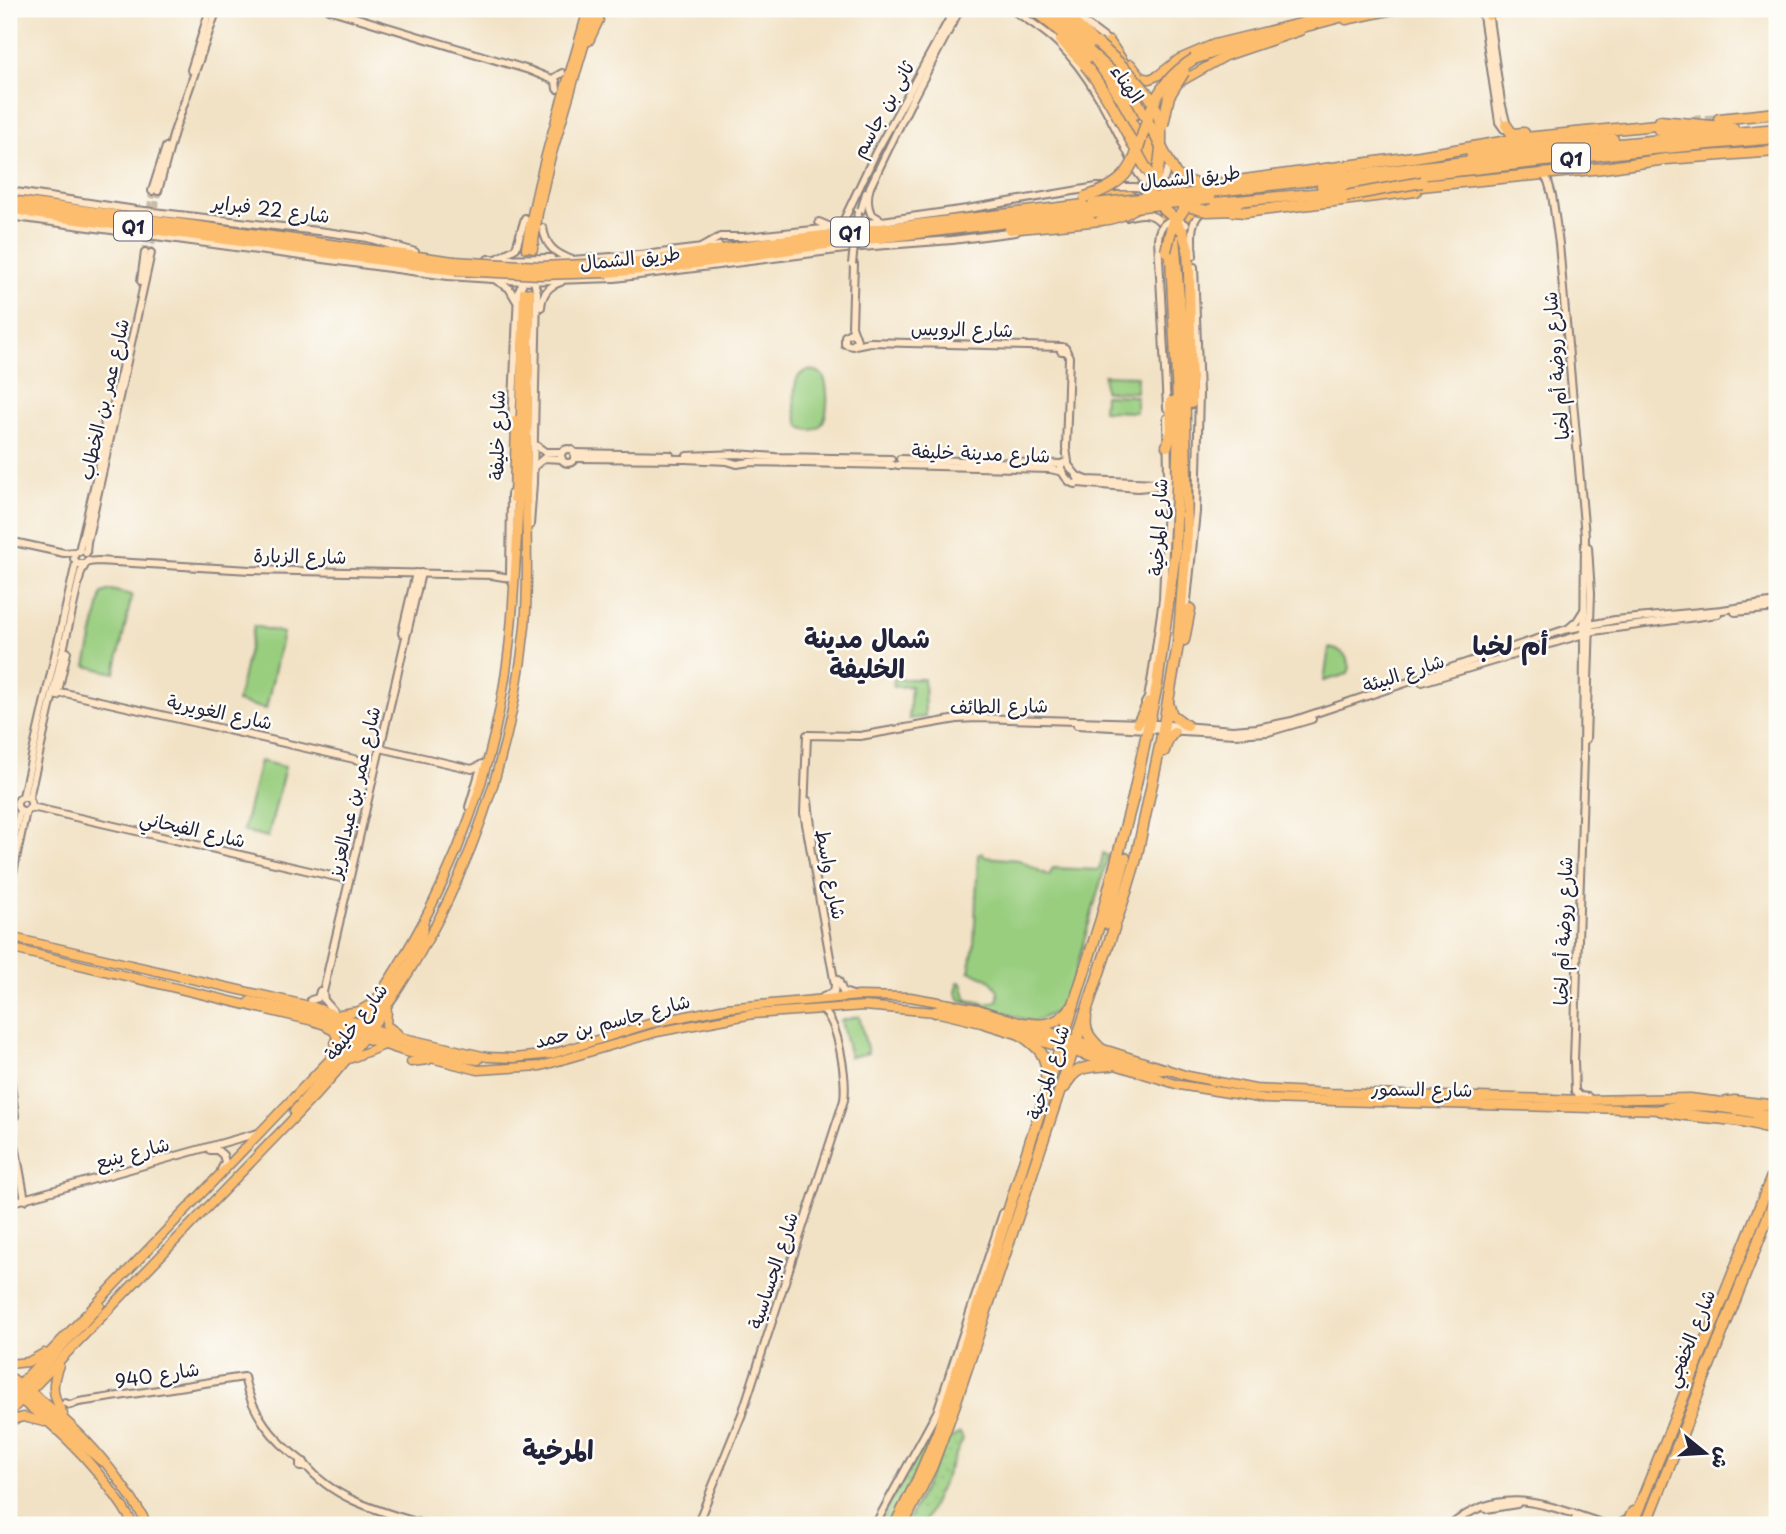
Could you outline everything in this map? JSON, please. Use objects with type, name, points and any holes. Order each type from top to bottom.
[{"type":"highway","points":[[1022,9],[1054,34],[1107,95],[1144,166],[1161,189],[1173,199],[1193,208],[1217,212],[1232,211],[1422,184],[1745,145],[1756,140]]},
{"type":"highway","name":"الهناء","points":[[1032,9],[1078,47],[1114,91],[1144,138]]},
{"type":"highway","name":"الهناء","points":[[1046,9],[1098,57],[1123,92],[1144,138],[1165,199]]},
{"type":"highway","points":[[1057,9],[1094,41],[1152,101],[1161,136]]},
{"type":"highway","points":[[1090,206],[1126,173],[1137,155],[1155,99],[1174,74],[1195,60],[1235,44],[1370,9]]},
{"type":"highway","points":[[965,218],[979,212],[1090,206],[1118,217],[1128,212],[1149,193],[1160,166],[1161,136],[1169,96],[1181,75],[1195,60],[1302,30]]},
{"type":"highway","points":[[1094,41],[1136,99],[1176,175],[1211,191],[1455,155],[1674,132]]},
{"type":"highway","points":[[1082,66],[1105,85],[1133,131],[1144,138],[1146,123],[1130,76],[1124,62],[1109,42]]},
{"type":"highway","points":[[1474,147],[1658,130],[1714,130],[1728,122],[1777,113]]},
{"type":"highway","points":[[1506,125],[1508,131],[1514,134],[1650,121],[1777,123]]},
{"type":"highway","points":[[1119,912],[1117,905],[1142,806],[1152,725],[1171,637],[1180,535],[1171,517],[1172,431],[1166,251],[1172,226],[1181,210],[1200,195],[1211,191],[1474,147],[1594,130],[1666,124]]},
{"type":"highway","name":"طريق الشمال","points":[[769,245],[857,240],[1211,191],[1777,129]]},
{"type":"highway","name":"طريق الشمال","points":[[1211,191],[1365,189],[1653,149],[1777,138]]},
{"type":"highway","points":[[1536,154],[1545,149],[1602,139]]},
{"type":"highway","points":[[1525,148],[1552,141]]},
{"type":"highway","points":[[1184,373],[1186,349],[1179,233],[1182,219],[1203,205],[1777,151]]},
{"type":"highway","points":[[1571,170],[1626,158]]},
{"type":"highway","points":[[1232,211],[1245,212],[1365,189],[1399,193],[1637,169],[1677,159]]},
{"type":"highway","points":[[857,240],[863,243],[942,235],[1136,197],[1163,208],[1187,231],[1192,383],[1190,448],[1186,455]]},
{"type":"highway","name":"شارع المرخية","points":[[895,1525],[938,1432],[1044,1095],[1089,999],[1136,859],[1152,787],[1152,725],[1167,618],[1171,517],[1179,420],[1165,199]]},
{"type":"highway","name":"شارع المرخية","points":[[903,1525],[925,1482],[947,1428],[1053,1109],[1076,1002],[1101,919],[1152,725],[1169,698],[1181,618],[1186,543],[1186,455],[1177,257],[1165,199]]},
{"type":"highway","name":"شارع 22 فبراير","points":[[9,201],[454,266],[540,274],[608,268]]},
{"type":"highway","name":"طريق الشمال","points":[[608,268],[676,266],[769,245],[965,218],[1090,206]]},
{"type":"highway","name":"شارع 22 فبراير","points":[[9,212],[256,238]]},
{"type":"highway","points":[[256,238],[266,233],[309,236],[409,251]]},
{"type":"highway","points":[[256,238],[322,258]]},
{"type":"highway","points":[[712,266],[769,245]]},
{"type":"highway","points":[[1190,303],[1199,372]]},
{"type":"highway","points":[[1167,446],[1172,431]]},
{"type":"highway","points":[[1171,637],[1173,646],[1164,702],[1176,686],[1190,609]]},
{"type":"highway","points":[[1169,698],[1172,715],[1186,726]]},
{"type":"highway","points":[[1152,787],[1156,782],[1168,739],[1174,732]]},
{"type":"highway","points":[[1032,1172],[1031,1159],[1115,898],[1132,827],[1133,798]]},
{"type":"highway","points":[[1089,999],[1086,1032],[1100,1048]]},
{"type":"highway","points":[[1022,1023],[1050,1024],[1063,1017],[1076,1002]]},
{"type":"highway","points":[[935,1012],[944,1010],[984,1018],[1153,1070],[1165,1069]]},
{"type":"highway","points":[[1021,1035],[1038,1047],[1046,1060],[1044,1095]]},
{"type":"highway","points":[[1053,1109],[1075,1072],[1091,1065],[1112,1065]]},
{"type":"highway","points":[[1727,1102],[1777,1108]]},
{"type":"highway","points":[[1660,1110],[1679,1106],[1707,1107],[1777,1118]]},
{"type":"highway","points":[[1660,1110],[1765,1127],[1777,1135]]},
{"type":"highway","points":[[1748,1262],[1776,1172],[1777,1156]]},
{"type":"highway","name":"شارع الخفجي","points":[[1632,1525],[1776,1172]]},
{"type":"highway","name":"شارع الخفجي","points":[[1648,1525],[1745,1281],[1748,1262],[1777,1194]]},
{"type":"highway","points":[[992,1245],[993,1258]]},
{"type":"highway","points":[[1638,1525],[1661,1466],[1661,1453]]},
{"type":"highway","points":[[1607,1525],[1627,1522],[1634,1509],[1641,1504]]},
{"type":"main road","points":[[570,51],[586,9]]},
{"type":"main road","points":[[532,252],[534,198],[586,9]]},
{"type":"main road","points":[[532,252],[550,160],[595,9]]},
{"type":"main road","points":[[1131,64],[1143,78],[1157,76],[1179,59],[1214,44],[1335,13],[1370,9]]},
{"type":"main road","points":[[1153,108],[1173,88],[1219,59],[1302,30],[1398,9]]},
{"type":"main road","points":[[574,75],[581,65],[598,20]]},
{"type":"main road","points":[[1157,76],[1157,90],[1163,92],[1173,88]]},
{"type":"main road","name":"شارع خليفة","points":[[9,1413],[18,1392],[104,1296],[323,1067],[362,1031],[389,1005],[411,969],[464,864],[503,750],[521,659],[528,541],[527,292],[514,591],[503,691],[488,757],[448,870],[426,915],[379,998],[362,1031],[345,1062],[60,1360],[18,1392]]},
{"type":"main road","points":[[517,353],[514,490],[517,532]]},
{"type":"main road","points":[[503,750],[512,731]]},
{"type":"main road","points":[[285,1127],[302,1100],[362,1031],[409,960],[423,933],[426,915]]},
{"type":"main road","points":[[9,937],[60,954],[87,955]]},
{"type":"main road","name":"شارع جاسم بن حمد","points":[[9,937],[336,1014],[385,1046],[478,1070],[541,1066],[680,1027],[753,1014],[839,1008],[894,1007],[935,1012],[1021,1035],[1068,1044]]},
{"type":"main road","points":[[49,946],[59,942]]},
{"type":"main road","name":"شارع جاسم بن حمد","points":[[9,949],[313,1021],[492,1057],[533,1057],[567,1050],[682,1016],[726,1008],[859,996],[909,997],[978,1009],[1022,1023],[1068,1044]]},
{"type":"main road","points":[[411,969],[422,961]]},
{"type":"main road","points":[[202,981],[215,977]]},
{"type":"main road","points":[[230,981],[239,990]]},
{"type":"main road","points":[[205,994],[304,1012],[396,1043],[459,1059],[478,1060],[492,1057]]},
{"type":"main road","points":[[336,1014],[359,1012],[379,998]]},
{"type":"main road","points":[[286,1001],[311,1000]]},
{"type":"main road","points":[[389,1005],[386,1025],[409,1040]]},
{"type":"main road","points":[[313,1021],[330,1028],[337,1036],[336,1044],[323,1067]]},
{"type":"main road","name":"شارع السمور","points":[[1068,1044],[1100,1048],[1223,1084],[1274,1091],[1595,1100],[1676,1098],[1727,1102]]},
{"type":"main road","name":"شارع السمور","points":[[1068,1044],[1112,1065],[1179,1085],[1265,1099],[1660,1110],[1721,1115],[1777,1124]]},
{"type":"main road","points":[[345,1062],[371,1049],[385,1046]]},
{"type":"main road","points":[[411,1062],[436,1060]]},
{"type":"main road","points":[[1223,1084],[1237,1080]]},
{"type":"main road","points":[[117,1302],[145,1280]]},
{"type":"main road","points":[[9,1364],[25,1363],[39,1357],[88,1306],[104,1296]]},
{"type":"main road","points":[[60,1360],[52,1389],[55,1400],[66,1420],[121,1481],[148,1525]]},
{"type":"main road","points":[[9,1376],[18,1392],[97,1473],[134,1525]]},
{"type":"main road","points":[[9,1404],[18,1392]]},
{"type":"main road","points":[[18,1392],[66,1420]]},
{"type":"main road","points":[[18,1392],[58,1422],[93,1456],[107,1464]]},
{"type":"main road","points":[[9,1421],[23,1417],[34,1418],[58,1432]]},
{"type":"street","points":[[9,27],[15,9]]},
{"type":"street","points":[[210,9],[155,191],[217,9]]},
{"type":"street","points":[[328,9],[552,79],[556,81],[557,89]]},
{"type":"street","name":"ثانى بن جاسم","points":[[841,226],[876,152],[955,9]]},
{"type":"street","name":"ثانى بن جاسم","points":[[868,197],[876,172],[960,9]]},
{"type":"street","name":"الهناء","points":[[1011,9],[1059,44],[1082,66],[1107,109],[1138,173],[1144,181],[1154,184],[1162,180],[1167,170],[1161,124],[1131,64],[1109,42],[1066,9]]},
{"type":"street","points":[[1482,9],[1499,122],[1503,129],[1506,125],[1489,11]]},
{"type":"street","points":[[552,79],[562,74]]},
{"type":"street","points":[[860,211],[878,160],[912,100]]},
{"type":"street","points":[[860,211],[871,171],[896,119]]},
{"type":"street","points":[[895,135],[906,125]]},
{"type":"street","points":[[1028,198],[1064,189],[1114,182],[1126,172],[1130,157]]},
{"type":"street","name":"شارع روضة أم لخبا","points":[[1550,176],[1548,180],[1563,282],[1585,536],[1587,629],[1574,1061],[1571,1091],[1566,1096],[1550,1098]]},
{"type":"street","points":[[1028,198],[1097,187],[1139,187],[1148,190],[1153,200],[1148,209],[1138,214]]},
{"type":"street","points":[[859,190],[853,216],[858,218],[862,215],[868,197]]},
{"type":"street","name":"شارع 22 فبراير","points":[[9,191],[136,210],[368,238],[409,251],[444,257],[519,258],[532,252],[566,258]]},
{"type":"street","points":[[868,197],[871,214],[887,219]]},
{"type":"street","points":[[1187,231],[1202,211],[1277,197]]},
{"type":"street","name":"طريق الشمال","points":[[544,262],[700,248],[718,238],[833,228],[1028,198]]},
{"type":"street","name":"شارع الرويس","points":[[860,211],[853,264],[853,338],[870,342],[1061,349],[1069,358],[1066,455],[1063,472]]},
{"type":"street","name":"شارع 22 فبراير","points":[[9,212],[448,275],[523,281]]},
{"type":"street","name":"طريق الشمال","points":[[523,281],[615,278],[861,247],[1107,221],[1138,214],[1153,215]]},
{"type":"street","name":"شارع المرخية","points":[[1153,215],[1162,223],[1166,240],[1174,314]]},
{"type":"street","points":[[488,259],[506,256],[516,248],[525,218]]},
{"type":"street","name":"شارع المرخية","points":[[1152,725],[1143,708],[1149,695],[1161,619],[1171,517],[1167,492],[1167,379],[1158,239],[1161,227],[1168,221],[1178,220],[1187,231],[1199,372],[1196,512],[1187,600],[1181,618]]},
{"type":"street","points":[[818,222],[833,228]]},
{"type":"street","points":[[786,233],[791,226]]},
{"type":"street","points":[[542,228],[548,245],[554,252],[574,261]]},
{"type":"street","points":[[942,235],[972,237]]},
{"type":"street","points":[[744,237],[769,245]]},
{"type":"street","points":[[700,248],[769,245]]},
{"type":"street","points":[[523,281],[529,269],[532,252]]},
{"type":"street","name":"شارع عمر بن الخطاب","points":[[9,859],[24,804],[50,706],[60,664],[128,362],[148,253],[106,440],[84,556],[75,562],[24,804],[9,892]]},
{"type":"street","points":[[519,258],[544,280]]},
{"type":"street","points":[[488,259],[518,263],[521,269],[517,275],[488,278]]},
{"type":"street","points":[[513,280],[544,262]]},
{"type":"street","points":[[544,262],[540,272],[544,280]]},
{"type":"street","points":[[529,269],[534,280]]},
{"type":"street","points":[[488,278],[509,288],[516,298],[518,308]]},
{"type":"street","name":"شارع خليفة","points":[[528,541],[534,468],[537,292],[534,280]]},
{"type":"street","name":"شارع خليفة","points":[[514,591],[510,574],[513,382],[517,353],[518,292],[523,281]]},
{"type":"street","points":[[536,343],[540,332],[543,295],[552,286],[565,281]]},
{"type":"street","points":[[127,392],[128,362]]},
{"type":"street","points":[[115,419],[123,407]]},
{"type":"street","points":[[104,416],[106,440]]},
{"type":"street","points":[[534,444],[541,451],[562,456],[569,462],[574,456],[568,449],[562,456],[544,458],[534,468]]},
{"type":"street","name":"شارع مدينة خليفة","points":[[574,456],[1063,463]]},
{"type":"street","name":"شارع مدينة خليفة","points":[[896,462],[1050,469],[1063,472]]},
{"type":"street","points":[[1063,463],[1078,480]]},
{"type":"street","points":[[1063,472],[1072,484],[1078,480],[1087,480],[1141,488],[1159,486],[1164,487],[1167,492]]},
{"type":"street","points":[[1101,484],[1158,482],[1168,477]]},
{"type":"street","name":"شارع روضة أم لخبا","points":[[1585,536],[1591,570],[1591,613],[1587,629]]},
{"type":"street","points":[[9,541],[84,556]]},
{"type":"street","points":[[64,553],[75,562],[84,556]]},
{"type":"street","name":"شارع الزبارة","points":[[84,556],[97,561],[250,570],[510,574]]},
{"type":"street","points":[[250,570],[263,566],[266,562]]},
{"type":"street","name":"شارع عمر بن عبدالعزيز","points":[[375,761],[418,573]]},
{"type":"street","name":"شارع عمر بن عبدالعزيز","points":[[311,1000],[319,996],[418,573]]},
{"type":"street","name":"شارع عمر بن الخطاب","points":[[50,706],[61,682],[77,609],[76,594]]},
{"type":"street","name":"شارع البيئة","points":[[1152,725],[1174,732],[1268,732],[1566,638],[1603,622],[1777,601]]},
{"type":"street","points":[[1564,630],[1577,621],[1586,606]]},
{"type":"street","name":"شارع البيئة","points":[[1152,725],[1242,729],[1292,721],[1564,630],[1601,630],[1777,608]]},
{"type":"street","points":[[1591,613],[1603,622]]},
{"type":"street","points":[[1519,653],[1524,648],[1587,629],[1660,616]]},
{"type":"street","points":[[1566,638],[1587,648],[1601,630]]},
{"type":"street","points":[[60,664],[61,682]]},
{"type":"street","name":"شارع الغويرية","points":[[61,682],[66,689],[375,761]]},
{"type":"street","name":"شارع الغويرية","points":[[57,695],[63,692],[208,723]]},
{"type":"street","name":"شارع الطائف","points":[[809,736],[860,736],[964,718],[1152,725]]},
{"type":"street","name":"شارع الطائف","points":[[809,736],[860,739],[968,721],[1152,725]]},
{"type":"street","name":"شارع واسط","points":[[809,736],[808,812],[838,981],[843,992],[859,996]]},
{"type":"street","name":"شارع واسط","points":[[809,736],[804,813],[835,985],[834,992],[830,995],[809,1001]]},
{"type":"street","points":[[380,748],[472,769],[478,776]]},
{"type":"street","name":"شارع خليفة","points":[[472,769],[481,765],[488,757]]},
{"type":"street","name":"شارع خليفة","points":[[468,819],[481,765]]},
{"type":"street","name":"شارع الفيحاني","points":[[9,800],[348,878]]},
{"type":"street","name":"شارع عمر بن عبدالعزيز","points":[[336,1014],[324,1000],[323,994],[337,923]]},
{"type":"street","points":[[820,1009],[827,1013],[831,1020],[839,1008]]},
{"type":"street","name":"شارع الجساسية","points":[[697,1525],[742,1414],[843,1104],[844,1074],[831,1020]]},
{"type":"street","name":"شارع روضة أم لخبا","points":[[1574,1061],[1576,1092],[1580,1096],[1595,1100]]},
{"type":"street","points":[[9,1067],[12,1121]]},
{"type":"street","points":[[9,1098],[26,1197]]},
{"type":"street","name":"شارع ينبع","points":[[9,1205],[26,1197],[199,1152],[263,1131]]},
{"type":"street","name":"شارع ينبع","points":[[199,1152],[214,1150],[223,1155],[225,1162],[214,1181]]},
{"type":"street","name":"شارع المرخية","points":[[875,1525],[937,1412],[992,1245],[1009,1197],[1017,1183]]},
{"type":"street","name":"شارع 940","points":[[65,1403],[244,1377],[251,1404],[263,1424],[303,1464],[339,1492],[357,1502],[426,1525]]},
{"type":"street","points":[[74,1412],[76,1403]]},
{"type":"street","points":[[1451,1525],[1481,1506],[1513,1500],[1543,1504],[1607,1525]]},
{"type":"street","points":[[1457,1525],[1475,1513],[1514,1504],[1542,1508],[1593,1525]]},
{"type":"green space","points":[[807,371],[820,373],[827,389],[824,420],[819,427],[811,430],[801,427],[795,404],[797,379]]},
{"type":"green space","points":[[1104,375],[1137,376],[1136,392],[1104,391]]},
{"type":"green space","points":[[1104,395],[1136,396],[1136,412],[1103,411]]},
{"type":"green space","points":[[111,590],[132,595],[115,673],[86,666],[102,593]]},
{"type":"green space","points":[[254,626],[283,633],[266,709],[237,702]]},
{"type":"green space","points":[[1329,648],[1343,653],[1350,667],[1348,674],[1324,681]]},
{"type":"green space","points":[[894,679],[924,679],[925,717],[909,719],[911,686],[893,687]]},
{"type":"green space","points":[[260,761],[285,767],[268,837],[243,831]]},
{"type":"green space","points":[[982,853],[985,857],[1019,860],[1049,876],[1053,868],[1098,870],[1103,853],[1108,856],[1065,1008],[1033,1022],[960,1000],[956,993],[958,982],[962,983],[967,1000],[989,1004],[998,1000],[998,991],[992,983],[969,971],[974,946],[978,854]]},
{"type":"green space","points":[[859,1016],[868,1053],[850,1057],[841,1021]]},
{"type":"green space","points":[[934,1422],[928,1446],[893,1519],[889,1525],[878,1525]]},
{"type":"green space","points":[[960,1433],[963,1439],[923,1525],[906,1525],[947,1440]]},
{"type":"tunnel","points":[[1691,121],[1719,119]]},
{"type":"tunnel","points":[[145,252],[152,191]]},
{"type":"tunnel","points":[[155,216],[158,191]]},
{"type":"tunnel","points":[[151,253],[154,231]]},
{"type":"district","name":"أم لخبا","points":[[1510,644]]},
{"type":"district","name":"شمال مدينة الخليفة","points":[[867,652]]},
{"type":"district","name":"المرخية","points":[[558,1448]]}]
